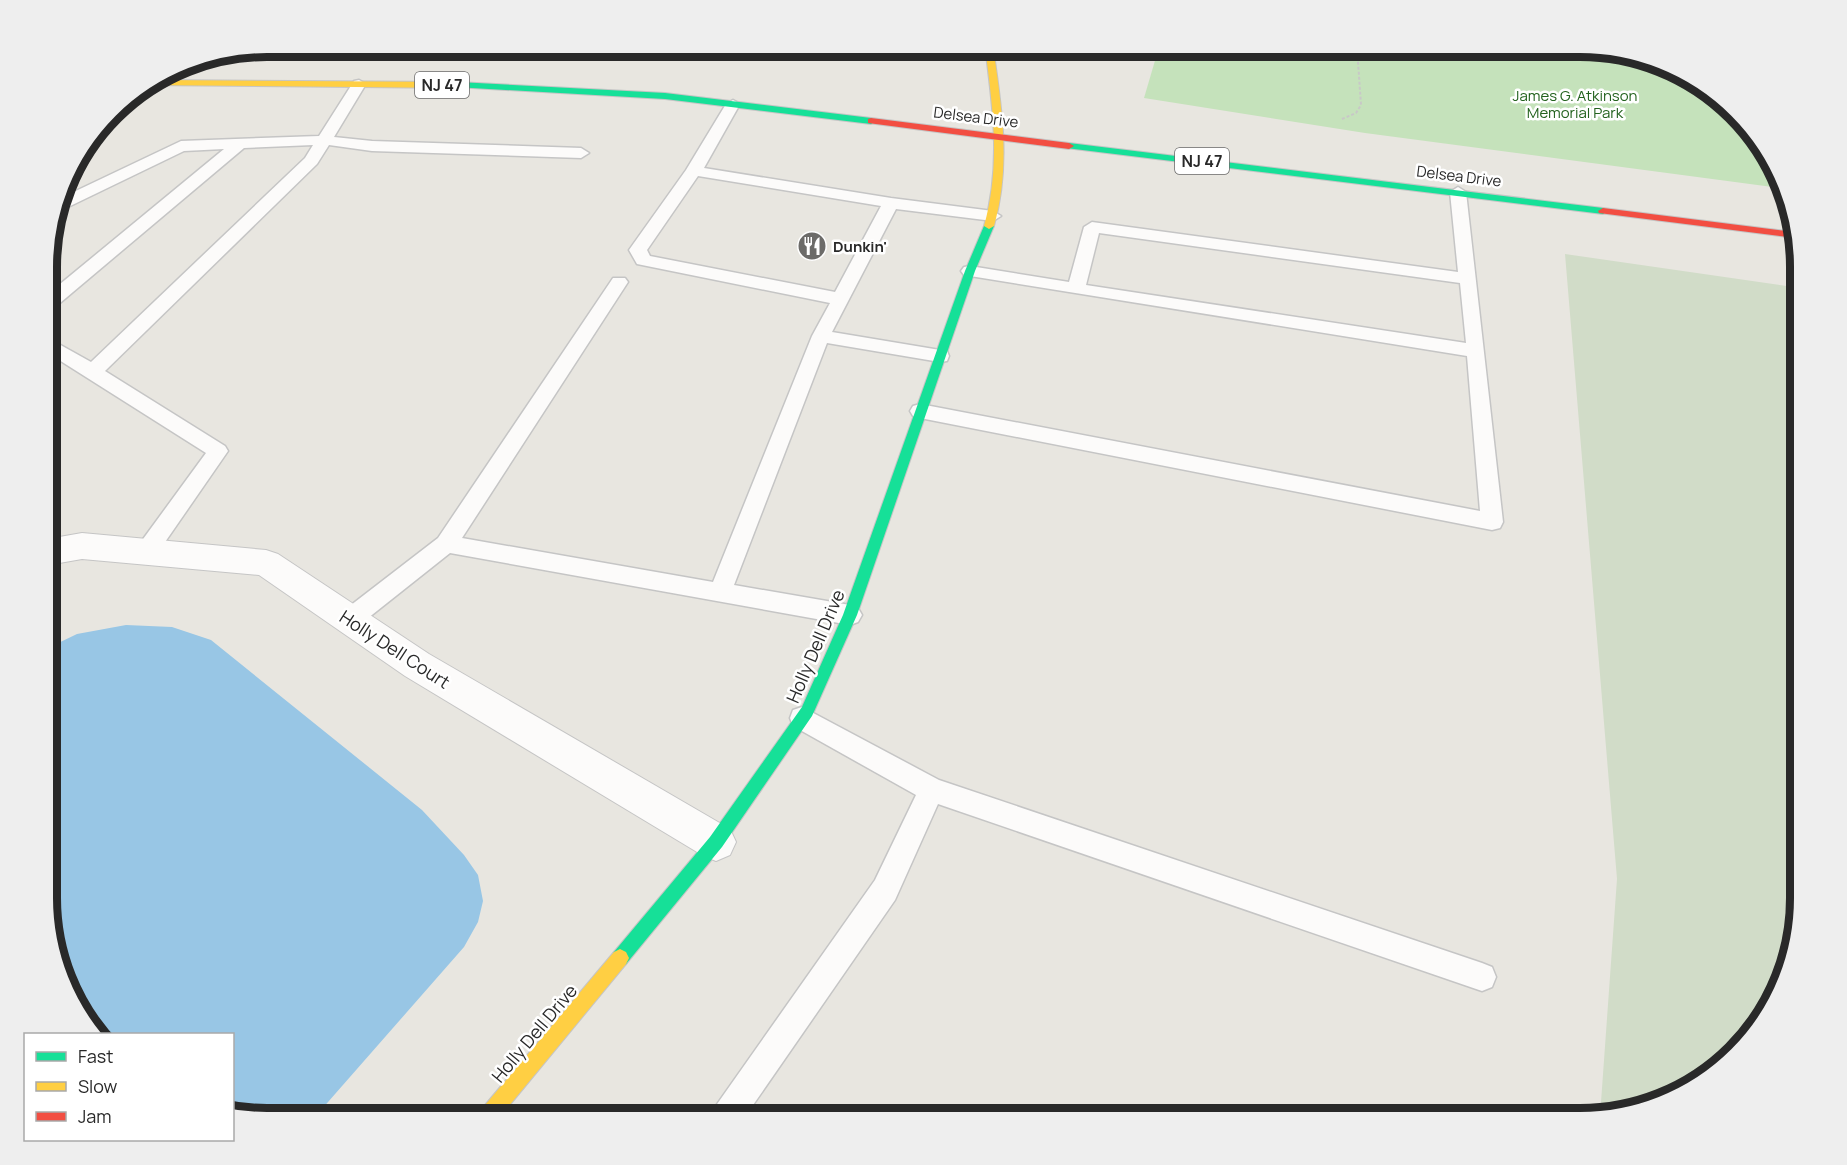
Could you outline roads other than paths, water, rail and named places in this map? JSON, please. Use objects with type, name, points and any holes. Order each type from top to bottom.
[{"type":"main road","name":"Holly Dell Drive","points":[[495,1108],[716,842],[807,711],[849,615],[970,271],[993,216],[1000,179],[1000,137],[990,57]]},
{"type":"main road","name":"Delsea Drive","points":[[166,83],[491,85],[621,92],[1458,192],[1787,234]]},
{"type":"street","name":"Holly Dell Court","points":[[57,550],[82,546],[266,563],[417,665],[716,842]]},
{"type":"lane","points":[[92,372],[311,161],[359,84]]},
{"type":"lane","points":[[733,104],[694,171],[638,250],[644,260],[840,299]]},
{"type":"lane","points":[[68,201],[182,146],[324,140],[372,146],[580,153]]},
{"type":"lane","points":[[57,296],[239,144]]},
{"type":"lane","points":[[694,171],[891,203],[993,216]]},
{"type":"lane","points":[[920,411],[1492,522],[1458,192]]},
{"type":"lane","points":[[721,591],[821,336],[891,203]]},
{"type":"lane","points":[[1076,289],[1092,227],[1468,279]]},
{"type":"lane","points":[[970,271],[1476,351]]},
{"type":"lane","points":[[350,619],[446,544],[619,282]]},
{"type":"lane","points":[[821,336],[940,356]]},
{"type":"lane","points":[[57,350],[218,451],[146,552]]},
{"type":"lane","points":[[446,544],[849,615]]},
{"type":"lane","points":[[802,718],[932,790],[1482,977]]},
{"type":"lane","points":[[733,1108],[885,890],[932,790]]},
{"type":"water","points":[[126,625],[172,627],[211,640],[422,810],[464,855],[478,875],[483,901],[478,922],[464,947],[323,1108],[253,1108],[234,1105],[234,1033],[106,1033],[85,1003],[64,952],[57,912],[57,644],[77,634]]},
{"type":"place","name":"Dunkin'","points":[[812,246]]},
{"type":"park label","name":"James G. Atkinson Memorial Park","points":[[1575,104]]}]
